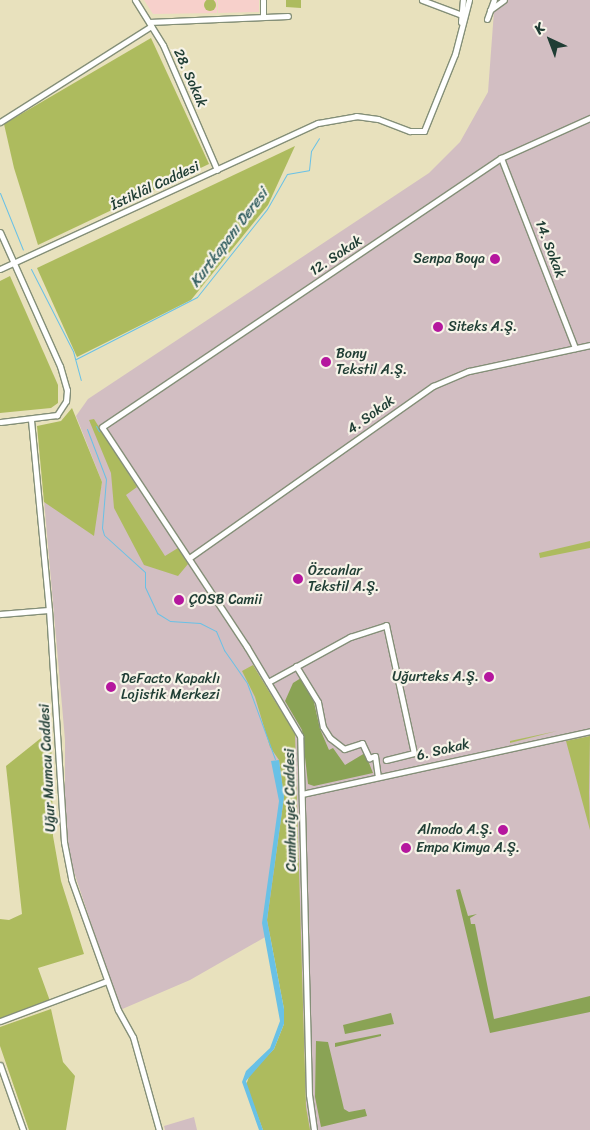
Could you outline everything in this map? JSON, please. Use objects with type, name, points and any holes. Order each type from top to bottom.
[{"type":"street","name":"28. Sokak","points":[[135,0],[163,45],[217,170]]},
{"type":"street","points":[[263,0],[263,17]]},
{"type":"street","points":[[422,0],[462,15]]},
{"type":"street","points":[[459,43],[463,0]]},
{"type":"street","points":[[459,43],[470,0]]},
{"type":"street","points":[[487,19],[494,0]]},
{"type":"street","points":[[490,11],[504,0]]},
{"type":"street","points":[[0,122],[150,24],[288,16]]},
{"type":"street","name":"İstiklâl Caddesi","points":[[0,269],[318,123],[356,116],[378,119],[410,131],[424,131],[459,43]]},
{"type":"street","name":"12. Sokak","points":[[102,427],[501,158],[590,118]]},
{"type":"street","name":"14. Sokak","points":[[501,158],[576,348]]},
{"type":"street","points":[[0,232],[12,263],[60,366],[67,390],[66,401],[57,416],[0,422]]},
{"type":"street","name":"4. Sokak","points":[[189,558],[433,386],[469,371],[590,345]]},
{"type":"street","name":"Uğur Mumcu Caddesi","points":[[31,420],[49,610],[64,842],[71,879],[118,1010],[133,1037],[160,1130]]},
{"type":"street","name":"Cumhuriyet Caddesi","points":[[102,427],[189,558],[300,736],[310,1101],[314,1130]]},
{"type":"street","points":[[0,614],[49,610]]},
{"type":"street","points":[[268,682],[350,637],[386,625],[414,753],[386,760]]},
{"type":"street","points":[[296,666],[318,702],[323,726],[330,738],[344,748],[362,743],[369,758],[375,756],[378,777]]},
{"type":"street","name":"6. Sokak","points":[[302,794],[590,730]]},
{"type":"street","points":[[0,1021],[107,981]]},
{"type":"street","points":[[0,1065],[23,1130]]},
{"type":"shaded area","points":[[144,0],[217,0],[217,13],[153,14]]},
{"type":"shaded area","points":[[218,0],[259,0],[259,12],[218,13]]},
{"type":"shaded area","points":[[507,0],[590,0],[590,1130],[274,1130],[291,1047],[274,932],[190,980],[120,1010],[72,866],[65,829],[65,740],[44,500],[93,535],[102,482],[76,416],[88,399],[429,173],[460,142],[488,92],[494,11]]},
{"type":"shaded area","points":[[194,1117],[197,1130],[165,1130],[164,1126]]},
{"type":"green space","points":[[208,-1],[212,-1],[216,5],[212,11],[208,11],[204,7],[204,3]]},
{"type":"green space","points":[[286,0],[301,0],[301,8],[286,7]]},
{"type":"green space","points":[[151,38],[209,164],[38,245],[14,168],[4,124]]},
{"type":"green space","points":[[295,146],[268,205],[191,300],[77,357],[37,268]]},
{"type":"green space","points":[[10,276],[58,385],[58,403],[51,408],[0,413],[0,281]]},
{"type":"green space","points":[[72,408],[102,482],[94,536],[44,502],[37,426],[61,421]]},
{"type":"green space","points":[[94,419],[137,487],[126,495],[165,556],[178,548],[188,564],[178,576],[144,565],[114,508],[111,473],[89,420]]},
{"type":"green space","points":[[590,541],[590,548],[540,558],[539,553]]},
{"type":"green space","points":[[253,665],[295,734],[306,1107],[310,1130],[263,1130],[246,1085],[250,1074],[274,1049],[284,1024],[284,1009],[267,920],[284,797],[279,760],[270,747],[255,697],[242,671]]},
{"type":"green space","points":[[301,678],[313,698],[320,729],[329,750],[333,748],[345,765],[365,753],[373,773],[314,786],[308,784],[302,730],[285,701],[293,683]]},
{"type":"green space","points":[[51,730],[53,836],[61,881],[84,954],[38,968],[50,1001],[0,1019],[0,919],[9,920],[22,914],[6,766]]},
{"type":"green space","points":[[557,731],[510,743],[510,741]]},
{"type":"green space","points":[[590,736],[589,793],[590,830],[566,741]]},
{"type":"green space","points":[[460,889],[468,916],[477,914],[470,918],[471,924],[475,924],[494,1019],[590,996],[590,1012],[490,1033],[456,890]]},
{"type":"green space","points":[[51,1009],[63,1062],[75,1076],[66,1130],[29,1130],[0,1046],[0,1027]]},
{"type":"green space","points":[[391,1013],[394,1024],[345,1034],[343,1025]]},
{"type":"green space","points":[[381,1034],[381,1036],[335,1047],[335,1043]]},
{"type":"green space","points":[[316,1041],[328,1042],[344,1109],[349,1112],[365,1109],[367,1116],[321,1127],[315,1097]]},
{"type":"water","points":[[279,760],[284,797],[267,920],[284,1009],[284,1024],[274,1049],[246,1081],[263,1130],[259,1130],[242,1082],[246,1071],[270,1048],[280,1021],[262,923],[279,801],[271,761]]},
{"type":"waterway","name":"Kurtkapanı Deresi","points":[[76,359],[197,297],[267,209],[287,174],[309,170],[311,151],[319,138]]},
{"type":"waterway","points":[[0,193],[23,250]]},
{"type":"waterway","points":[[31,269],[73,351],[81,380]]},
{"type":"waterway","points":[[96,426],[99,431]]},
{"type":"waterway","points":[[87,429],[106,479],[102,528],[104,535],[145,572],[145,587],[157,613],[170,621],[200,623],[216,631],[224,650],[247,683],[275,759]]},
{"type":"place","name":"Senpa Boya","points":[[495,259]]},
{"type":"place","name":"Siteks A.Ş.","points":[[438,327]]},
{"type":"place","name":"Bony Tekstil A.Ş.","points":[[326,362]]},
{"type":"place","name":"Özcanlar Tekstil A.Ş.","points":[[298,579]]},
{"type":"place","name":"ÇOSB Camii","points":[[179,600]]},
{"type":"place","name":"Uğurteks A.Ş.","points":[[489,677]]},
{"type":"place","name":"DeFacto Kapaklı Lojistik Merkezi","points":[[111,687]]},
{"type":"place","name":"Almodo A.Ş.","points":[[503,830]]},
{"type":"place","name":"Empa Kimya A.Ş.","points":[[406,848]]}]
